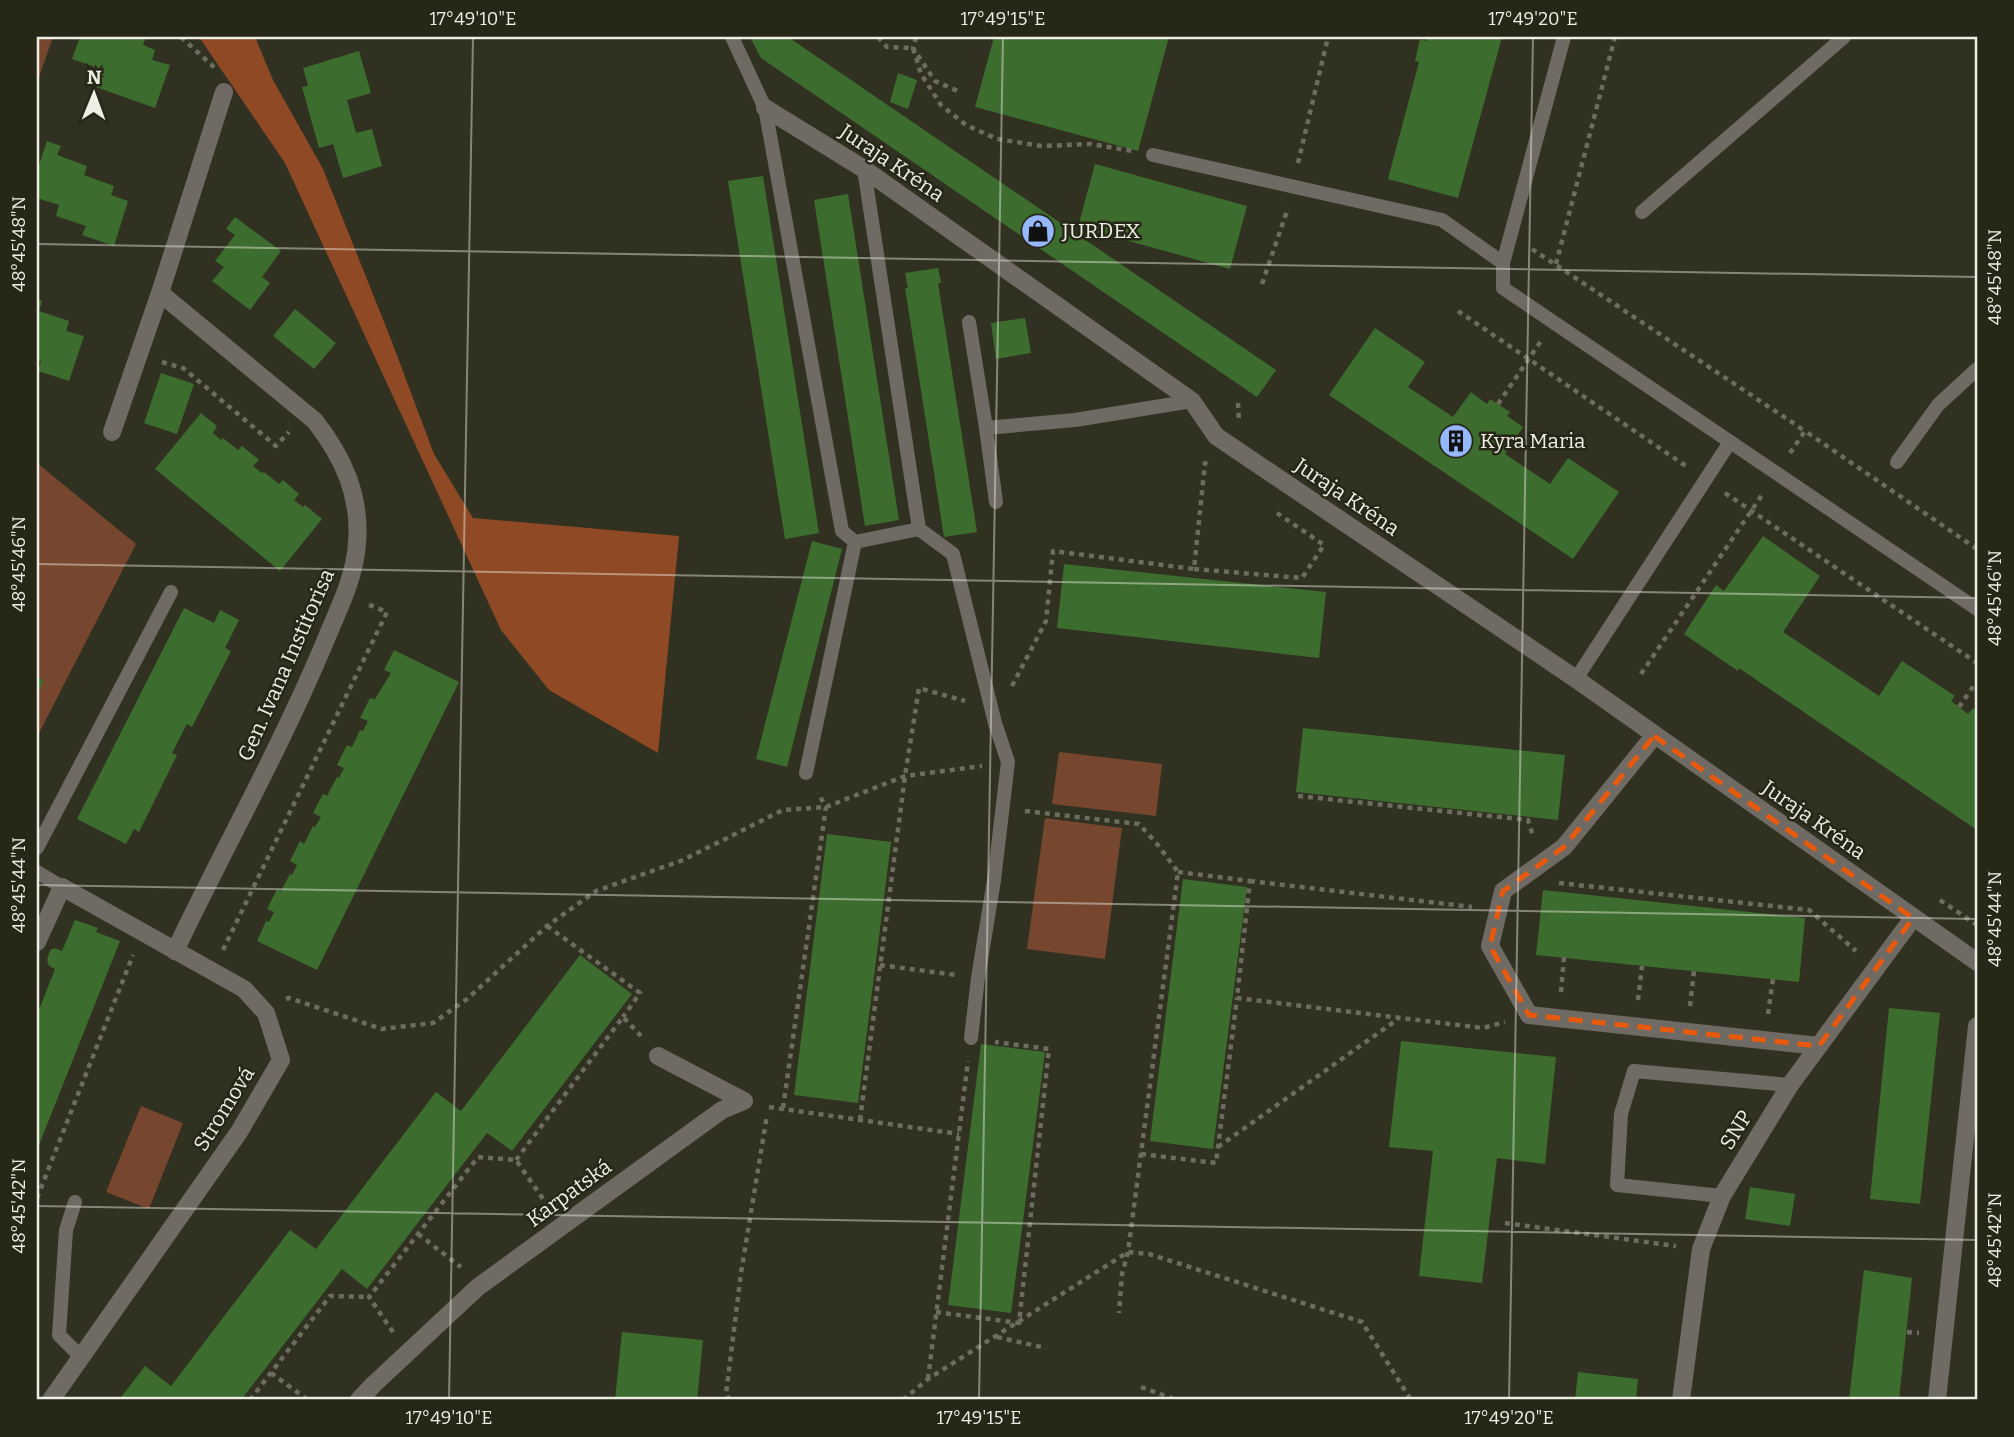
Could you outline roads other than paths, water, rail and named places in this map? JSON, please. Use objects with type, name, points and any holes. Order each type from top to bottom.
[{"type":"street","points":[[112,432],[160,293],[224,92]]},
{"type":"street","name":"Juraja Kréna","points":[[765,108],[864,169],[1192,401],[1216,436],[1576,679],[1977,962]]},
{"type":"street","name":"Gen. Ivana Institorisa","points":[[160,293],[315,421],[346,468],[358,518],[353,570],[304,691],[175,951]]},
{"type":"street","points":[[1654,736],[1564,847],[1503,891],[1490,946],[1529,1015],[1819,1046]]},
{"type":"street","points":[[37,942],[62,887]]},
{"type":"street","name":"Stromová","points":[[51,1400],[239,1132],[281,1060],[266,1013],[244,989],[62,887]]},
{"type":"street","name":"SNP","points":[[1681,1400],[1701,1249],[1722,1196],[1790,1085],[1913,918]]},
{"type":"street","points":[[1937,1400],[1977,1026]]},
{"type":"street","name":"Karpatská","points":[[359,1400],[478,1287],[722,1110],[744,1101],[658,1056]]},
{"type":"lane","points":[[732,37],[765,108],[842,531],[855,542]]},
{"type":"lane","points":[[1564,37],[1503,263],[1503,288],[1977,609]]},
{"type":"lane","points":[[1642,212],[1844,37]]},
{"type":"lane","points":[[1153,155],[1442,220],[1503,263]]},
{"type":"lane","points":[[864,169],[919,529],[953,554],[1008,762],[971,1038]]},
{"type":"lane","points":[[969,322],[996,502]]},
{"type":"lane","points":[[1897,461],[1938,405],[1977,369]]},
{"type":"lane","points":[[986,428],[1075,420],[1192,401]]},
{"type":"lane","points":[[1576,679],[1730,442]]},
{"type":"lane","points":[[855,542],[919,529]]},
{"type":"lane","points":[[806,773],[855,542]]},
{"type":"lane","points":[[37,848],[171,592]]},
{"type":"lane","points":[[37,872],[62,887]]},
{"type":"lane","points":[[1722,1196],[1617,1185],[1621,1114],[1634,1071],[1790,1085]]},
{"type":"lane","points":[[75,1202],[66,1230],[59,1335],[81,1357]]},
{"type":"place","name":"JURDEX","points":[[1038,231]]},
{"type":"place","name":"Kyra Maria","points":[[1456,441]]}]
